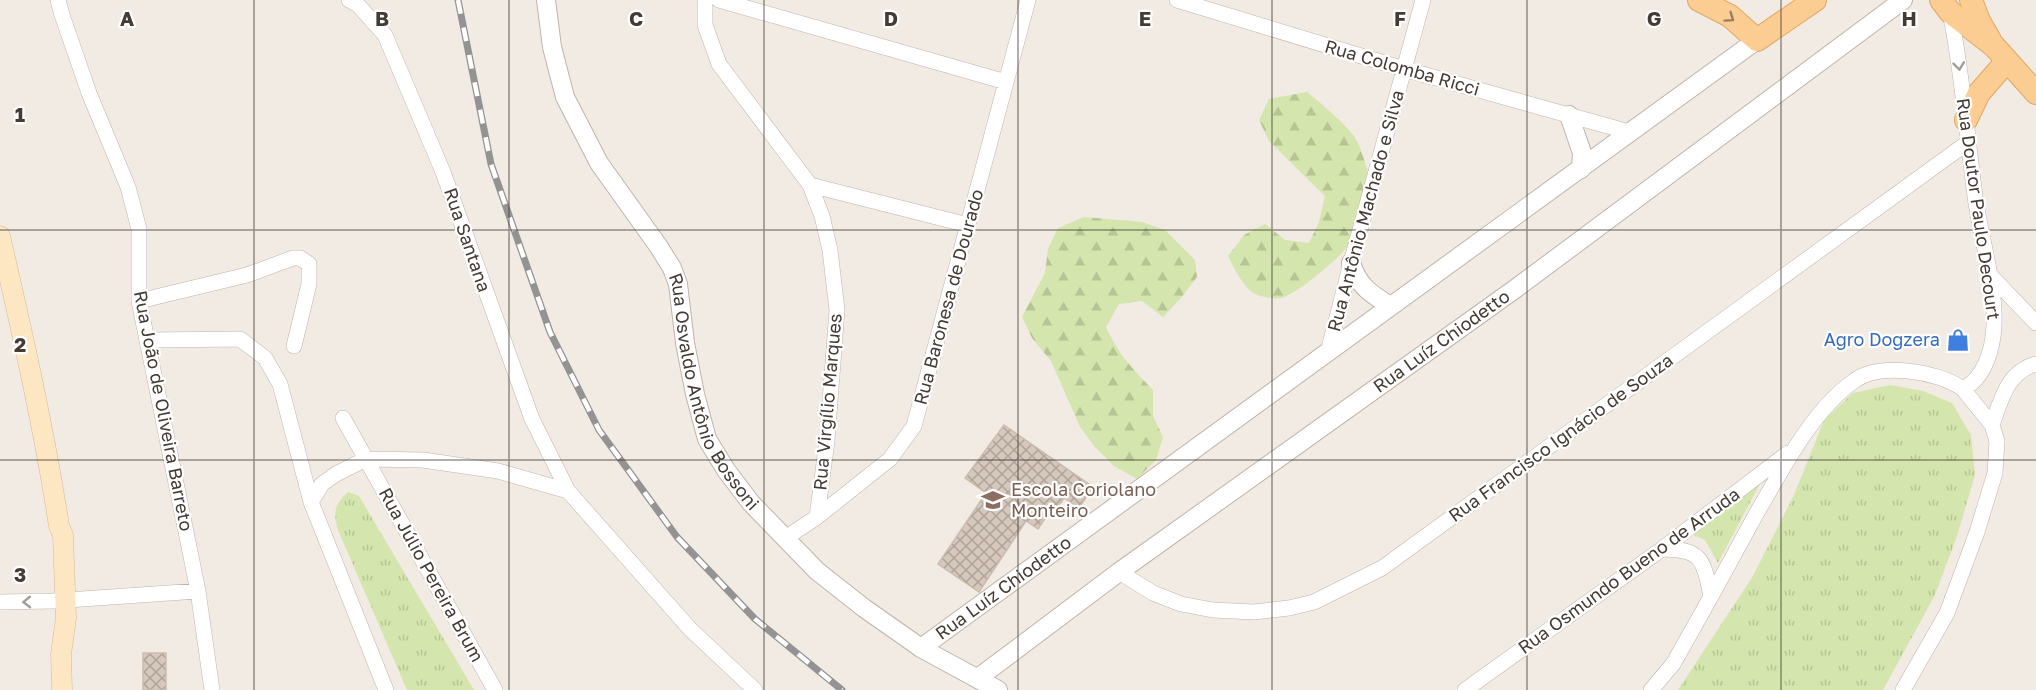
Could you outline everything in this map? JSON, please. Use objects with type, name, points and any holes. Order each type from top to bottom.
[{"type":"main road","points":[[1699,0],[1730,16],[1757,40]]},
{"type":"main road","name":"Rua Luíz Chiodetto","points":[[1757,40],[1813,0]]},
{"type":"main road","points":[[1973,3],[1979,21],[2000,53]]},
{"type":"main road","points":[[1945,6],[2000,53],[2036,93]]},
{"type":"main road","points":[[1965,120],[2000,53]]},
{"type":"main road","points":[[0,236],[48,457],[59,526],[63,535],[65,552],[60,601],[66,618],[61,654],[62,690]]},
{"type":"street","name":"Rua João de Oliveira Barreto","points":[[58,0],[89,93],[128,187],[139,229],[139,301],[198,591],[212,690]]},
{"type":"street","name":"Rua Santana","points":[[349,0],[358,5],[385,35],[443,172],[532,419],[568,491],[690,629],[755,690]]},
{"type":"street","name":"Rua Osvaldo Antônio Bossoni","points":[[546,0],[552,47],[566,98],[599,163],[659,247],[672,268],[678,284],[694,394],[707,440],[751,503],[818,571],[864,608],[921,648],[999,690]]},
{"type":"street","name":"Rua Virgílio Marques","points":[[705,0],[705,25],[719,64],[810,185],[822,216],[830,250],[837,310],[827,441],[817,517]]},
{"type":"street","points":[[719,0],[1006,82]]},
{"type":"street","name":"Rua Baronesa de Dourado","points":[[784,539],[817,517],[890,459],[915,426],[1028,0]]},
{"type":"street","name":"Rua Colomba Ricci","points":[[1176,0],[1404,69],[1629,132]]},
{"type":"street","name":"Rua Antônio Machado e Silva","points":[[1328,352],[1424,0]]},
{"type":"street","name":"Rua Luíz Chiodetto","points":[[978,678],[1119,572],[1515,289],[1903,0]]},
{"type":"street","name":"Rua Doutor Paulo Decourt","points":[[1945,6],[1955,37],[1967,143],[1989,274],[1994,323],[1992,340],[1984,366],[1973,383],[1963,388]]},
{"type":"street","name":"Rua Luíz Chiodetto","points":[[921,648],[1757,40]]},
{"type":"street","points":[[1569,115],[1582,153],[1581,169]]},
{"type":"street","name":"Rua Francisco Ignácio de Souza","points":[[1119,572],[1152,593],[1181,604],[1213,610],[1254,612],[1314,602],[1382,568],[1967,143]]},
{"type":"street","points":[[810,185],[968,225]]},
{"type":"street","points":[[139,301],[247,275],[293,258],[300,258],[309,264],[309,284],[294,346]]},
{"type":"street","points":[[1351,263],[1356,278],[1372,294],[1390,306]]},
{"type":"street","points":[[1989,274],[2036,323]]},
{"type":"street","points":[[148,340],[240,339],[265,358],[280,384],[311,502],[386,690]]},
{"type":"street","points":[[1992,425],[2005,390],[2013,377],[2028,366],[2036,364]]},
{"type":"street","points":[[1651,690],[1673,664],[1793,450],[1823,412],[1856,379],[1879,371],[1899,370],[1928,375],[1963,388],[1992,425],[1996,441],[1995,473],[1977,532],[1947,613],[1903,690]]},
{"type":"street","name":"Rua Júlio Pereira Brum","points":[[343,418],[495,690]]},
{"type":"street","name":"Rua Osmundo Bueno de Arruda","points":[[1465,690],[1662,549],[1793,450]]},
{"type":"street","points":[[311,502],[322,484],[366,459],[423,459],[498,471],[568,491]]},
{"type":"street","points":[[1662,549],[1683,549],[1699,557],[1706,573],[1711,596]]},
{"type":"street","points":[[0,602],[60,601],[198,591]]},
{"type":"green space","points":[[1307,92],[1338,118],[1357,141],[1370,181],[1374,207],[1371,217],[1362,230],[1320,273],[1281,298],[1258,295],[1244,284],[1228,256],[1244,235],[1265,224],[1285,240],[1309,243],[1319,222],[1325,196],[1269,141],[1259,120],[1269,99]]},
{"type":"green space","points":[[1084,217],[1142,222],[1165,230],[1195,260],[1197,277],[1163,317],[1142,301],[1119,304],[1106,327],[1126,360],[1153,390],[1153,416],[1163,437],[1156,460],[1137,479],[1114,466],[1095,447],[1080,427],[1051,361],[1032,338],[1022,317],[1045,273],[1048,249],[1058,228]]},
{"type":"green space","points":[[1890,385],[1923,391],[1952,403],[1971,435],[1975,475],[1957,536],[1935,595],[1883,690],[1678,690],[1753,576],[1794,495],[1824,420],[1853,393]]},
{"type":"green space","points":[[1762,480],[1718,563],[1705,540],[1693,535]]},
{"type":"green space","points":[[348,492],[359,496],[474,690],[407,690],[338,530],[335,518],[336,509]]},
{"type":"building","points":[[1004,425],[1093,487],[1079,508],[1064,498],[1054,513],[1050,511],[1038,529],[1026,521],[979,592],[938,564],[986,493],[965,478]]},
{"type":"building","points":[[143,653],[166,653],[166,690],[143,690]]},
{"type":"railway","points":[[458,0],[491,164],[550,332],[599,430],[677,537],[755,619],[842,690]]},
{"type":"place","name":"Agro Dogzera","points":[[1958,340]]},
{"type":"place","name":"Escola Coriolano Monteiro","points":[[993,500]]}]
